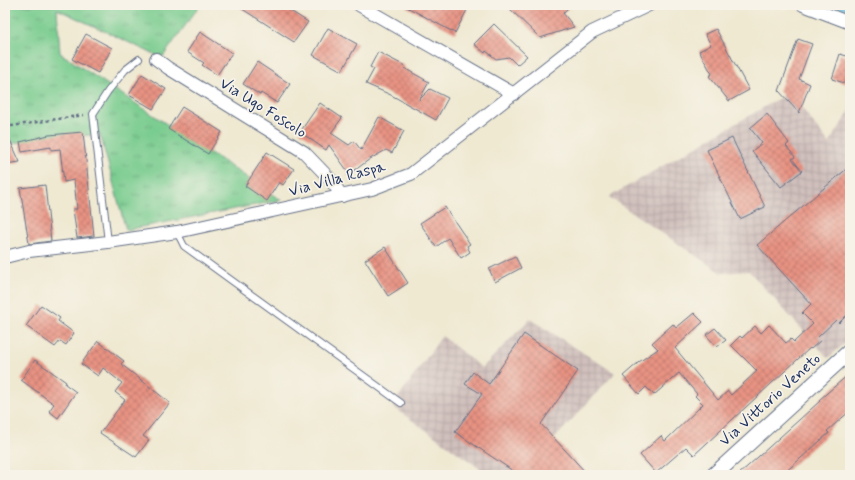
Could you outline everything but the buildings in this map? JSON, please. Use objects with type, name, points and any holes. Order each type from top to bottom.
[{"type":"street","points":[[359,5],[514,94]]},
{"type":"street","name":"Via Villa Raspa","points":[[5,257],[29,252],[177,232],[372,189],[411,174],[592,32],[649,5]]},
{"type":"street","points":[[803,5],[850,23]]},
{"type":"street","name":"Via Ugo Foscolo","points":[[156,59],[168,68],[304,152],[330,179],[342,196]]},
{"type":"street","name":"Via Vittorio Veneto","points":[[714,475],[850,351]]},
{"type":"lane","points":[[108,242],[93,114],[108,91],[125,70],[139,59]]},
{"type":"lane","points":[[177,232],[184,246],[401,403]]},
{"type":"path","points":[[5,127],[93,114]]},
{"type":"shaded area","points":[[790,92],[829,144],[850,110],[850,339],[828,358],[749,271],[721,273],[609,197]]},
{"type":"shaded area","points":[[530,319],[615,373],[521,475],[489,475],[392,406],[442,336],[482,368]]},
{"type":"green space","points":[[5,5],[200,5],[162,58],[57,9],[60,53],[281,200],[126,230],[100,134],[5,144]]},
{"type":"waterway","points":[[837,5],[850,10]]}]
